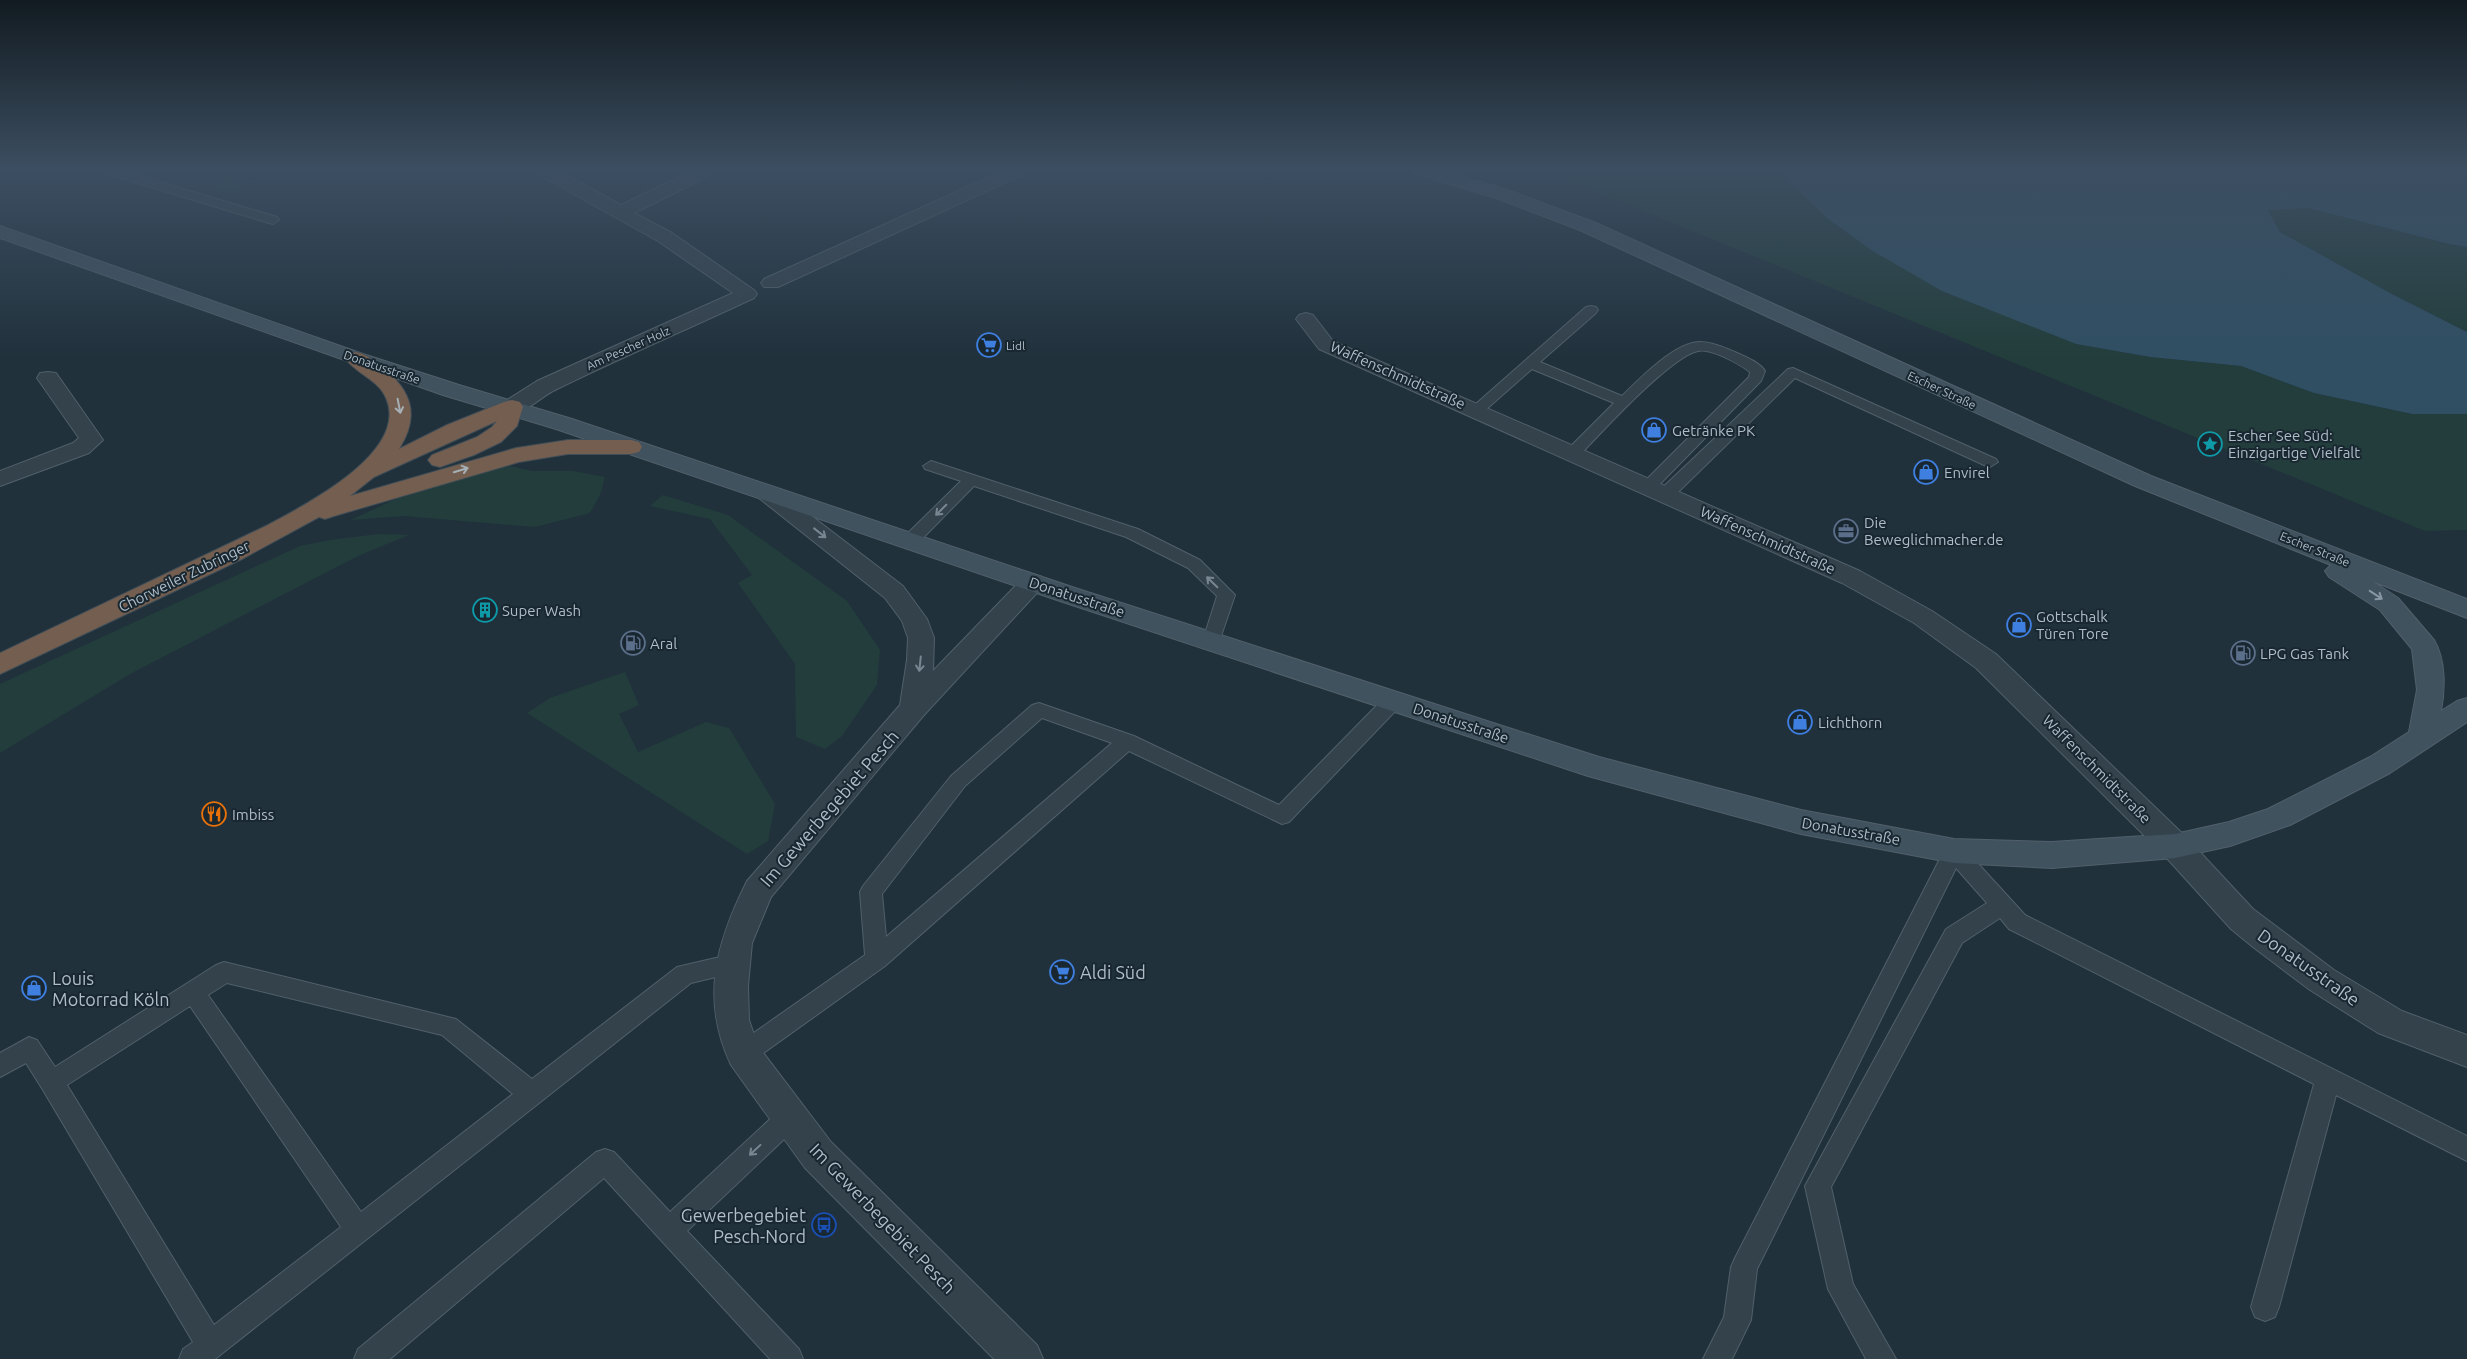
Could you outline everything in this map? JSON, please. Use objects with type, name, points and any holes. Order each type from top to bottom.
[{"type":"highway","points":[[356,358],[379,375],[395,393],[399,400],[401,415],[399,426],[387,449],[361,477]]},
{"type":"highway","points":[[361,477],[455,430],[512,408]]},
{"type":"highway","points":[[297,519],[482,442],[506,425],[512,408]]},
{"type":"highway","points":[[297,519],[516,455],[568,447],[631,447]]},
{"type":"highway","name":"Chorweiler Zubringer","points":[[0,664],[237,551],[297,519],[361,477]]},
{"type":"main road","name":"Donatusstraße","points":[[1,232],[356,358],[631,447],[1032,583],[1212,640],[1598,768],[1801,822],[1926,844],[1954,851],[2052,855],[2175,846],[2230,834],[2279,817],[2380,765],[2467,708]]},
{"type":"main road","name":"Escher Straße","points":[[1601,232],[2143,481],[2467,609]]},
{"type":"main road","points":[[2291,540],[2388,604],[2425,647],[2431,690],[2422,737]]},
{"type":"street","name":"Am Pescher Holz","points":[[512,408],[545,386],[747,294],[657,232]]},
{"type":"street","points":[[771,283],[881,232]]},
{"type":"street","name":"Waffenschmidtstraße","points":[[1306,319],[1326,345],[1477,410],[1851,578],[1923,618],[1978,655],[2175,846]]},
{"type":"street","points":[[0,479],[81,448],[92,440],[48,378]]},
{"type":"street","name":"Donatusstraße","points":[[767,493],[894,592],[914,619],[921,638],[921,660],[914,708]]},
{"type":"street","name":"Im Gewerbegebiet Pesch","points":[[1023,1359],[818,1156],[743,1054],[732,1020],[731,986],[736,943],[758,890],[914,708],[1032,583]]},
{"type":"street","name":"Donatusstraße","points":[[2175,846],[2242,919],[2322,980],[2390,1022],[2467,1051]]},
{"type":"lane","points":[[1477,410],[1591,310]]},
{"type":"lane","points":[[1573,453],[1657,371],[1686,350],[1698,346],[1747,362],[1758,370],[1756,378],[1657,490]]},
{"type":"lane","points":[[1530,364],[1625,402]]},
{"type":"lane","points":[[1657,490],[1793,372],[1990,462]]},
{"type":"lane","points":[[931,466],[1132,533],[1194,564],[1226,595],[1212,640]]},
{"type":"lane","points":[[910,541],[971,480]]},
{"type":"lane","points":[[877,959],[871,892],[958,781],[1039,710],[1127,741],[1282,816],[1394,700]]},
{"type":"lane","points":[[743,1054],[877,959],[1127,741]]},
{"type":"lane","points":[[1717,1359],[1737,1320],[1744,1267],[1954,851],[2017,922],[2467,1149]]},
{"type":"lane","points":[[1882,1359],[1841,1289],[1818,1186],[1954,936],[2001,905]]},
{"type":"lane","points":[[0,1066],[29,1048],[52,1082],[202,1352],[684,974],[733,964]]},
{"type":"lane","points":[[52,1082],[224,972],[448,1026],[531,1094]]},
{"type":"lane","points":[[194,992],[358,1230]]},
{"type":"lane","points":[[2265,1307],[2328,1078]]},
{"type":"lane","points":[[669,1230],[790,1117]]},
{"type":"lane","points":[[368,1359],[605,1160],[789,1359]]},
{"type":"green space","points":[[1696,232],[1855,232],[2076,344],[2150,357],[2241,366],[2314,393],[2412,414],[2467,414],[2467,530],[2425,531]]},
{"type":"green space","points":[[2281,232],[2404,232],[2467,247],[2467,332],[2392,294]]},
{"type":"green space","points":[[510,466],[532,471],[573,471],[605,477],[600,495],[590,513],[535,527],[404,516],[351,520],[404,495],[467,476]]},
{"type":"green space","points":[[663,495],[728,515],[847,601],[880,650],[877,685],[842,736],[825,749],[796,737],[795,664],[738,583],[752,575],[710,519],[650,506]]},
{"type":"green space","points":[[378,534],[409,535],[358,556],[130,674],[0,753],[0,684],[300,546]]},
{"type":"green space","points":[[625,672],[639,705],[619,714],[638,752],[706,722],[729,728],[775,804],[768,841],[747,854],[527,713],[550,698]]},
{"type":"water","points":[[1847,232],[2281,232],[2392,294],[2467,332],[2467,414],[2412,414],[2314,393],[2241,366],[2150,357],[2076,344],[1942,291],[1871,250]]},
{"type":"water","points":[[2404,232],[2467,232],[2467,247]]},
{"type":"place","name":"Lidl","points":[[989,345]]},
{"type":"place","name":"Getränke PK","points":[[1654,430]]},
{"type":"place","name":"Escher See Süd: Einzigartige Vielfalt","points":[[2210,444]]},
{"type":"place","name":"Envirel","points":[[1926,472]]},
{"type":"place","name":"Die Beweglichmacher.de","points":[[1846,531]]},
{"type":"place","name":"Super Wash","points":[[485,610]]},
{"type":"place","name":"Gottschalk Türen Tore","points":[[2019,625]]},
{"type":"place","name":"Aral","points":[[633,643]]},
{"type":"place","name":"LPG Gas Tank","points":[[2243,653]]},
{"type":"place","name":"Lichthorn","points":[[1800,722]]},
{"type":"place","name":"Imbiss","points":[[214,814]]},
{"type":"place","name":"Aldi Süd","points":[[1062,972]]},
{"type":"place","name":"Louis Motorrad Köln","points":[[34,988]]},
{"type":"place","name":"Gewerbegebiet Pesch-Nord","points":[[824,1225]]}]
